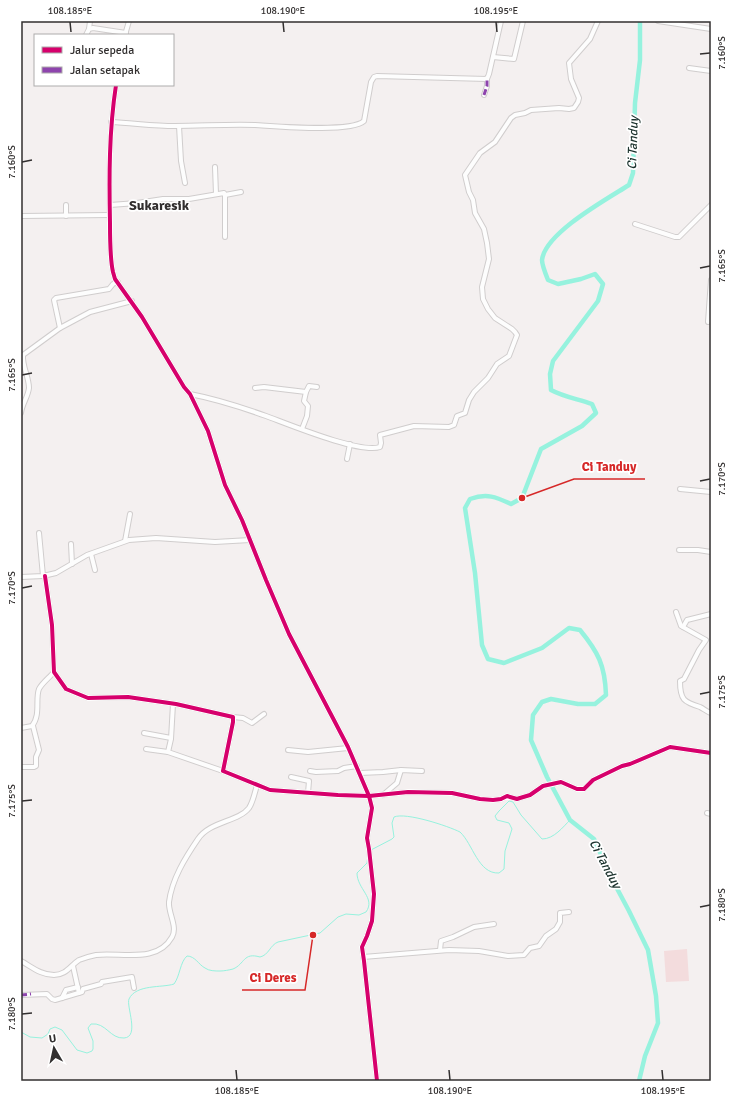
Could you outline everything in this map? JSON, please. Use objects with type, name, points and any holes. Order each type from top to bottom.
[{"type":"street","points":[[86,34],[90,21]]},
{"type":"street","points":[[89,29],[125,34],[129,21]]},
{"type":"street","points":[[484,95],[501,21]]},
{"type":"street","points":[[493,57],[514,59],[523,21]]},
{"type":"street","points":[[190,394],[267,416],[302,430],[368,448],[377,448],[381,445],[380,435],[398,430],[414,426],[452,426],[457,416],[466,412],[469,400],[474,392],[488,378],[498,364],[509,356],[517,334],[495,318],[488,310],[482,295],[482,287],[489,259],[487,243],[484,229],[475,213],[473,200],[469,192],[465,176],[480,153],[495,142],[511,118],[514,116],[531,110],[558,108],[570,109],[576,106],[579,101],[579,96],[571,79],[569,64],[592,36],[598,21]]},
{"type":"street","points":[[658,21],[711,29]]},
{"type":"street","points":[[689,68],[711,71]]},
{"type":"street","points":[[111,122],[179,126],[238,125],[310,128],[353,125],[364,121],[371,82],[374,77],[378,75],[398,77],[487,78]]},
{"type":"street","points":[[116,86],[111,122],[109,160],[112,269],[118,282],[132,301],[184,387],[190,394],[208,431],[225,485],[250,540],[289,634],[357,766],[369,796],[372,808],[367,838],[370,849],[374,891],[373,916],[368,936],[362,947],[377,1081]]},
{"type":"street","points":[[179,126],[181,161],[185,183]]},
{"type":"street","points":[[215,167],[216,194]]},
{"type":"street","points":[[110,205],[165,199],[189,199],[216,194],[224,193],[225,195],[241,192]]},
{"type":"street","points":[[225,195],[225,237]]},
{"type":"street","points":[[66,205],[66,216]]},
{"type":"street","points":[[635,224],[679,237],[711,205]]},
{"type":"street","points":[[21,216],[110,215]]},
{"type":"street","points":[[708,322],[711,280]]},
{"type":"street","points":[[60,328],[54,300],[56,298],[109,289],[113,284],[118,282]]},
{"type":"street","points":[[21,413],[29,386],[22,357],[60,328],[90,312],[132,301]]},
{"type":"street","points":[[302,430],[308,408],[304,401],[306,392],[309,386],[317,387]]},
{"type":"street","points":[[255,388],[306,392]]},
{"type":"street","points":[[347,459],[350,444]]},
{"type":"street","points":[[680,489],[711,492]]},
{"type":"street","points":[[124,542],[130,514]]},
{"type":"street","points":[[39,533],[52,625],[54,672],[66,689],[88,698],[128,697],[243,718],[252,723],[264,714]]},
{"type":"street","points":[[21,577],[44,576],[60,571],[91,554],[124,542],[156,538],[215,542],[250,540]]},
{"type":"street","points":[[71,544],[72,564]]},
{"type":"street","points":[[679,550],[711,552]]},
{"type":"street","points":[[91,554],[95,570]]},
{"type":"street","points":[[676,612],[682,627],[706,640],[699,650],[684,680],[680,681],[682,696],[688,703],[711,713]]},
{"type":"street","points":[[682,627],[686,621],[711,614]]},
{"type":"street","points":[[21,767],[36,766],[36,757],[39,749],[33,726],[38,707],[39,689],[54,672]]},
{"type":"street","points":[[168,752],[171,738],[173,704]]},
{"type":"street","points":[[223,771],[233,717]]},
{"type":"street","points":[[21,728],[33,726]]},
{"type":"street","points":[[144,733],[171,738]]},
{"type":"street","points":[[146,749],[168,752],[223,771],[257,785],[275,790],[369,796],[408,792],[452,793],[486,800],[498,799],[506,796],[517,799],[530,795],[543,786],[561,782],[577,789],[584,789],[593,780],[622,766],[670,747],[711,753]]},
{"type":"street","points":[[288,750],[308,752],[348,748]]},
{"type":"street","points":[[310,771],[338,771],[344,768],[357,766]]},
{"type":"street","points":[[360,773],[401,770],[422,771]]},
{"type":"street","points":[[383,795],[397,783],[401,770]]},
{"type":"street","points":[[291,777],[309,781],[308,793]]},
{"type":"street","points":[[21,961],[39,972],[48,975],[62,974],[79,961],[97,955],[155,953],[170,941],[174,931],[169,902],[177,873],[201,836],[217,824],[240,815],[248,809],[257,785]]},
{"type":"street","points":[[363,957],[440,950],[460,950],[508,956],[524,954],[530,948],[539,946],[546,936],[556,929],[560,922],[560,913],[569,912]]},
{"type":"street","points":[[440,950],[440,941],[453,937],[474,927],[494,924]]},
{"type":"street","points":[[73,966],[79,993]]},
{"type":"street","points":[[21,995],[46,994],[55,1000],[82,992],[83,988],[101,984],[102,982],[132,977],[134,988]]},
{"type":"street","points":[[62,998],[66,990],[78,987]]},
{"type":"shaded area","points":[[687,949],[689,981],[666,982],[664,951]]},
{"type":"waterway","name":"Ci Tanduy","points":[[639,1081],[645,1056],[658,1023],[656,996],[648,950],[613,881],[594,839],[570,820],[547,777],[531,740],[533,715],[542,702],[551,699],[578,704],[595,704],[606,695],[602,667],[592,645],[580,630],[569,628],[542,648],[504,663],[488,659],[482,645],[475,573],[465,508],[470,499],[481,496],[501,499],[511,504],[522,498],[541,449],[582,426],[596,413],[592,404],[551,390],[550,374],[553,361],[598,301],[603,284],[595,274],[558,284],[548,280],[542,260],[546,250],[565,228],[629,185],[633,173],[635,103],[640,60],[640,21]]},
{"type":"waterway","points":[[371,850],[394,837],[392,823],[394,817],[408,816],[437,823],[460,832],[465,837],[481,864],[486,869],[499,873],[504,869],[505,851],[512,829],[509,823],[497,820],[495,816],[509,801],[513,802],[521,815],[542,839],[554,835],[570,820]]},
{"type":"waterway","points":[[21,1032],[30,1037],[42,1038],[48,1034],[50,1029],[55,1027],[62,1030],[77,1050],[87,1053],[93,1049],[93,1041],[88,1028],[91,1024],[101,1025],[119,1038],[129,1036],[132,1027],[129,999],[132,994],[150,987],[174,984],[187,956],[192,957],[203,967],[210,970],[222,971],[233,969],[247,957],[263,956],[275,943],[320,933],[338,917],[346,914],[359,915],[366,912],[369,902],[360,884],[357,873],[367,863],[368,854]]},
{"type":"marked path","points":[[484,95],[487,86],[487,78]]},
{"type":"marked path","points":[[21,995],[31,994]]},
{"type":"cycle path","points":[[116,86],[112,120],[110,171],[110,248],[115,279],[142,317],[184,387],[190,394],[208,431],[225,485],[242,520],[289,634],[348,747],[369,796],[372,808],[367,838],[374,894],[372,921],[362,947],[377,1081]]},
{"type":"cycle path","points":[[45,576],[52,625],[54,672],[66,689],[88,698],[128,697],[176,704],[233,717],[223,771],[270,790],[369,796],[408,792],[452,793],[480,799],[493,800],[501,799],[507,796],[517,799],[530,795],[543,786],[561,782],[577,789],[584,789],[593,780],[622,766],[670,747],[711,753]]},
{"type":"place","name":"Ci Tanduy","points":[[522,498]]},
{"type":"place","name":"Ci Deres","points":[[313,935]]},
{"type":"district","name":"Sukaresik","points":[[159,205]]}]
